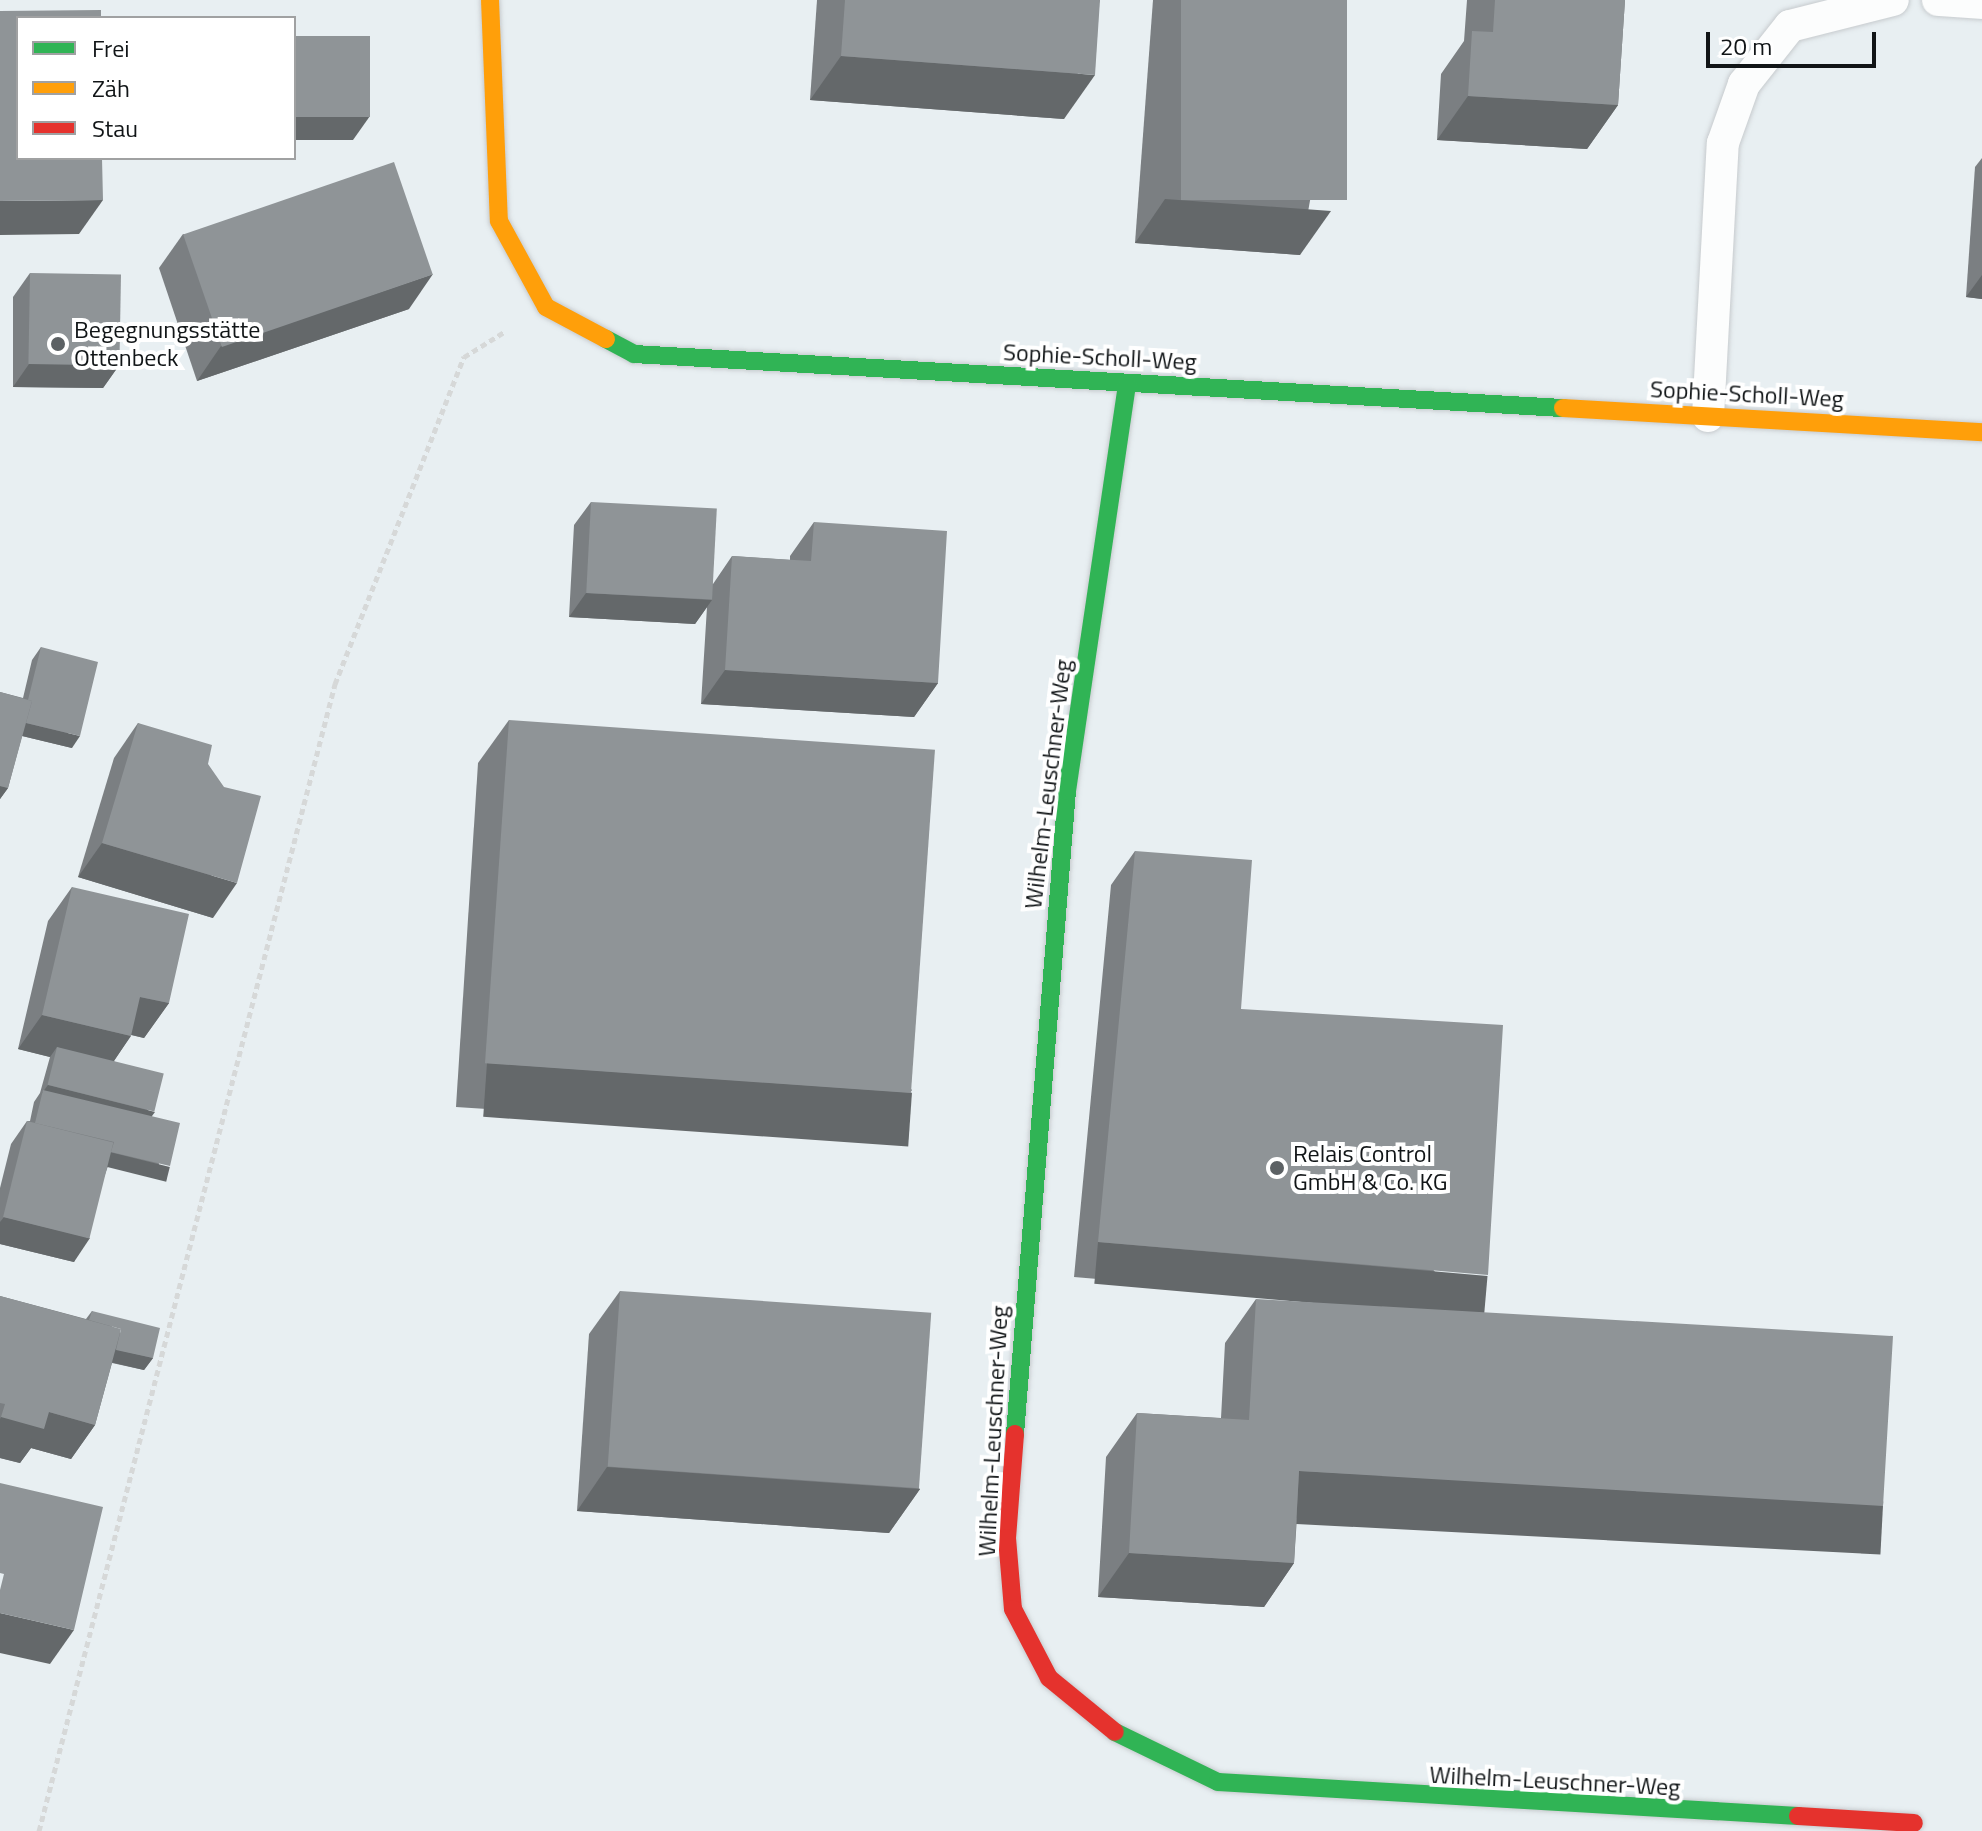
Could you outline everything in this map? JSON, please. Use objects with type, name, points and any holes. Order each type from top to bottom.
[{"type":"street","points":[[490,0],[499,221],[546,307]]},
{"type":"street","name":"Sophie-Scholl-Weg","points":[[546,307],[634,354],[1982,432]]},
{"type":"street","name":"Wilhelm-Leuschner-Weg","points":[[1127,383],[1067,791],[1007,1538],[1013,1609],[1049,1678],[1127,1742],[1218,1782],[1914,1823]]},
{"type":"lane","points":[[1708,416],[1723,143],[1744,84],[1790,26],[1893,0]]},
{"type":"lane","points":[[1938,0],[1982,3]]},
{"type":"path","points":[[39,1831],[335,684],[464,357],[546,307]]},
{"type":"building","points":[[845,0],[1100,0],[1095,75],[841,56]]},
{"type":"building","points":[[1181,0],[1347,0],[1347,200],[1181,200]]},
{"type":"building","points":[[1495,0],[1625,0],[1618,105],[1468,96],[1472,31],[1493,32]]},
{"type":"building","points":[[101,10],[101,16],[16,16],[16,160],[102,160],[103,200],[0,201],[0,11]]},
{"type":"building","points":[[296,36],[370,36],[370,117],[296,117]]},
{"type":"building","points":[[394,162],[433,275],[222,347],[183,235]]},
{"type":"building","points":[[30,273],[121,275],[119,366],[28,364]]},
{"type":"building","points":[[591,502],[717,509],[712,599],[586,593]]},
{"type":"building","points":[[814,522],[947,531],[938,683],[725,670],[732,556],[811,561]]},
{"type":"building","points":[[41,647],[98,662],[80,736],[26,723],[32,701],[28,700]]},
{"type":"building","points":[[0,692],[32,701],[8,788],[0,786]]},
{"type":"building","points":[[509,720],[935,750],[911,1093],[485,1063]]},
{"type":"building","points":[[138,723],[212,745],[208,764],[224,787],[261,796],[237,883],[102,843]]},
{"type":"building","name":"Relais Control GmbH & Co. KG","points":[[1135,851],[1252,860],[1241,1009],[1503,1025],[1488,1275],[1098,1242]]},
{"type":"building","points":[[72,887],[189,914],[169,1003],[140,997],[131,1036],[42,1015]]},
{"type":"building","points":[[57,1047],[164,1074],[154,1111],[48,1085]]},
{"type":"building","points":[[43,1090],[180,1123],[170,1166],[111,1152],[114,1142],[35,1123]]},
{"type":"building","points":[[27,1121],[113,1143],[89,1239],[3,1217]]},
{"type":"building","points":[[620,1291],[931,1313],[919,1488],[608,1467]]},
{"type":"building","points":[[0,1296],[121,1329],[95,1425],[49,1412],[44,1429],[1,1417],[5,1404],[0,1403]]},
{"type":"building","points":[[1256,1299],[1893,1336],[1883,1506],[1299,1471],[1294,1563],[1129,1553],[1137,1413],[1249,1420]]},
{"type":"building","points":[[92,1311],[160,1328],[153,1358],[116,1350],[121,1329],[89,1320]]},
{"type":"building","points":[[0,1483],[103,1507],[74,1630],[0,1613],[4,1574],[0,1573]]},
{"type":"traffic: fast","points":[[606,339],[634,354],[1563,408]]},
{"type":"traffic: fast","points":[[1015,1434],[1067,791],[1127,383]]},
{"type":"traffic: fast","points":[[1115,1732],[1218,1782],[1798,1816]]},
{"type":"traffic: slow","points":[[490,0],[499,221],[546,307],[606,339]]},
{"type":"traffic: slow","points":[[1563,408],[1982,432]]},
{"type":"traffic: jam","points":[[1015,1434],[1007,1538],[1013,1609],[1049,1678],[1115,1732]]},
{"type":"traffic: jam","points":[[1798,1816],[1914,1823]]},
{"type":"place","name":"Begegnungsstätte Ottenbeck","points":[[58,344]]},
{"type":"place","name":"Relais Control GmbH & Co. KG","points":[[1277,1168]]}]
